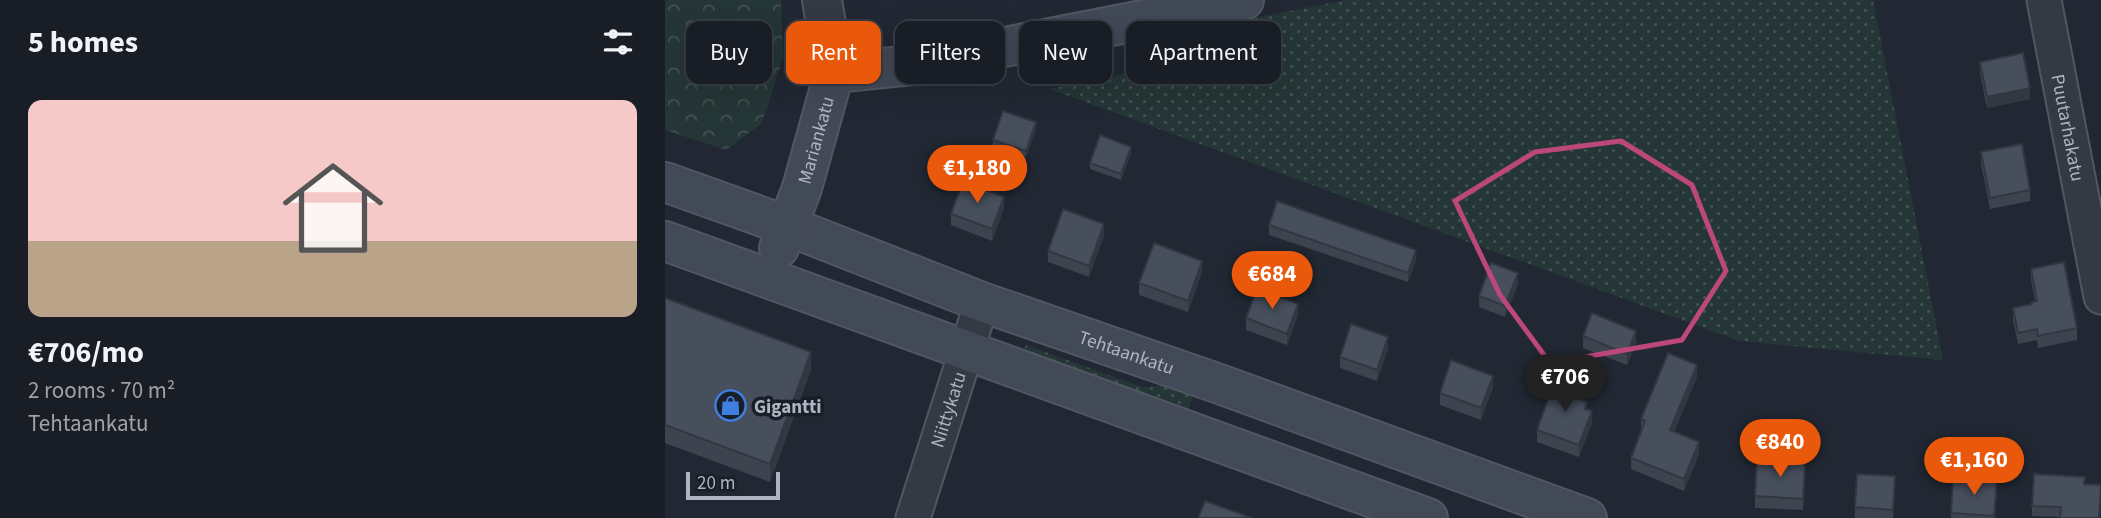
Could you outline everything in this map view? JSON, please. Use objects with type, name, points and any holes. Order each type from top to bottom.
[{"type":"main road","points":[[881,68],[913,65],[1244,0]]},
{"type":"main road","name":"Mariankatu","points":[[768,278],[802,188],[831,84]]},
{"type":"main road","name":"Tehtaankatu","points":[[665,182],[982,302],[1214,382],[1587,518]]},
{"type":"main road","points":[[665,241],[1428,518]]},
{"type":"street","name":"Mariankatu","points":[[822,0],[825,21]]},
{"type":"street","name":"Puutarhakatu","points":[[2044,0],[2096,245],[2101,297]]},
{"type":"street","name":"Niittykatu","points":[[913,518],[982,302]]},
{"type":"highlighted area","points":[[1621,141],[1692,185],[1726,271],[1682,340],[1550,363],[1500,295],[1455,201],[1535,152]]},
{"type":"green space","points":[[665,0],[781,0],[783,57],[762,123],[726,150],[665,130]]},
{"type":"green space","points":[[1346,0],[1873,0],[1943,360],[1739,341],[1050,89],[1074,84],[1112,84],[1112,76],[1126,73],[1126,84],[1281,84],[1281,21],[1240,21]]},
{"type":"green space","points":[[1026,345],[1142,387],[1173,385],[1194,394],[1187,413],[1023,351]]},
{"type":"building","points":[[2023,53],[2030,88],[1987,97],[1980,62]]},
{"type":"building","points":[[1003,111],[1036,122],[1026,151],[993,140]]},
{"type":"building","points":[[1100,135],[1131,147],[1121,174],[1090,163]]},
{"type":"building","points":[[2022,144],[2030,190],[1990,198],[1981,152]]},
{"type":"building","points":[[963,181],[1004,197],[992,229],[951,214]]},
{"type":"building","points":[[1277,201],[1416,250],[1408,273],[1269,225]]},
{"type":"building","points":[[1063,209],[1104,224],[1089,266],[1048,251]]},
{"type":"building","points":[[1154,243],[1202,261],[1188,301],[1139,283]]},
{"type":"building","points":[[2064,262],[2077,328],[2038,336],[2037,329],[2018,333],[2013,308],[2037,301],[2031,269]]},
{"type":"building","points":[[1491,263],[1518,273],[1505,306],[1479,296]]},
{"type":"building","points":[[1257,289],[1298,304],[1287,334],[1246,318]]},
{"type":"building","name":"Gigantti","points":[[665,298],[811,352],[770,464],[665,425]]},
{"type":"building","points":[[1592,313],[1636,331],[1627,354],[1583,336]]},
{"type":"building","points":[[1351,324],[1388,337],[1377,370],[1340,357]]},
{"type":"building","points":[[1668,353],[1697,365],[1670,430],[1699,442],[1684,479],[1631,458],[1645,421],[1641,419]]},
{"type":"building","points":[[1451,360],[1493,376],[1481,408],[1440,393]]},
{"type":"building","points":[[1555,380],[1579,389],[1576,397],[1587,402],[1585,409],[1592,411],[1579,445],[1537,430]]},
{"type":"building","points":[[1757,459],[1805,462],[1803,499],[1755,496]]},
{"type":"building","points":[[1857,474],[1895,476],[1893,510],[1855,507]]},
{"type":"building","points":[[2034,474],[2085,477],[2084,484],[2101,485],[2099,518],[2060,518],[2061,507],[2032,506]]},
{"type":"building","points":[[1953,480],[1997,480],[1994,516],[1951,513]]},
{"type":"building","points":[[1205,501],[1252,518],[1198,518]]},
{"type":"place","name":"Gigantti","points":[[731,406]]}]
